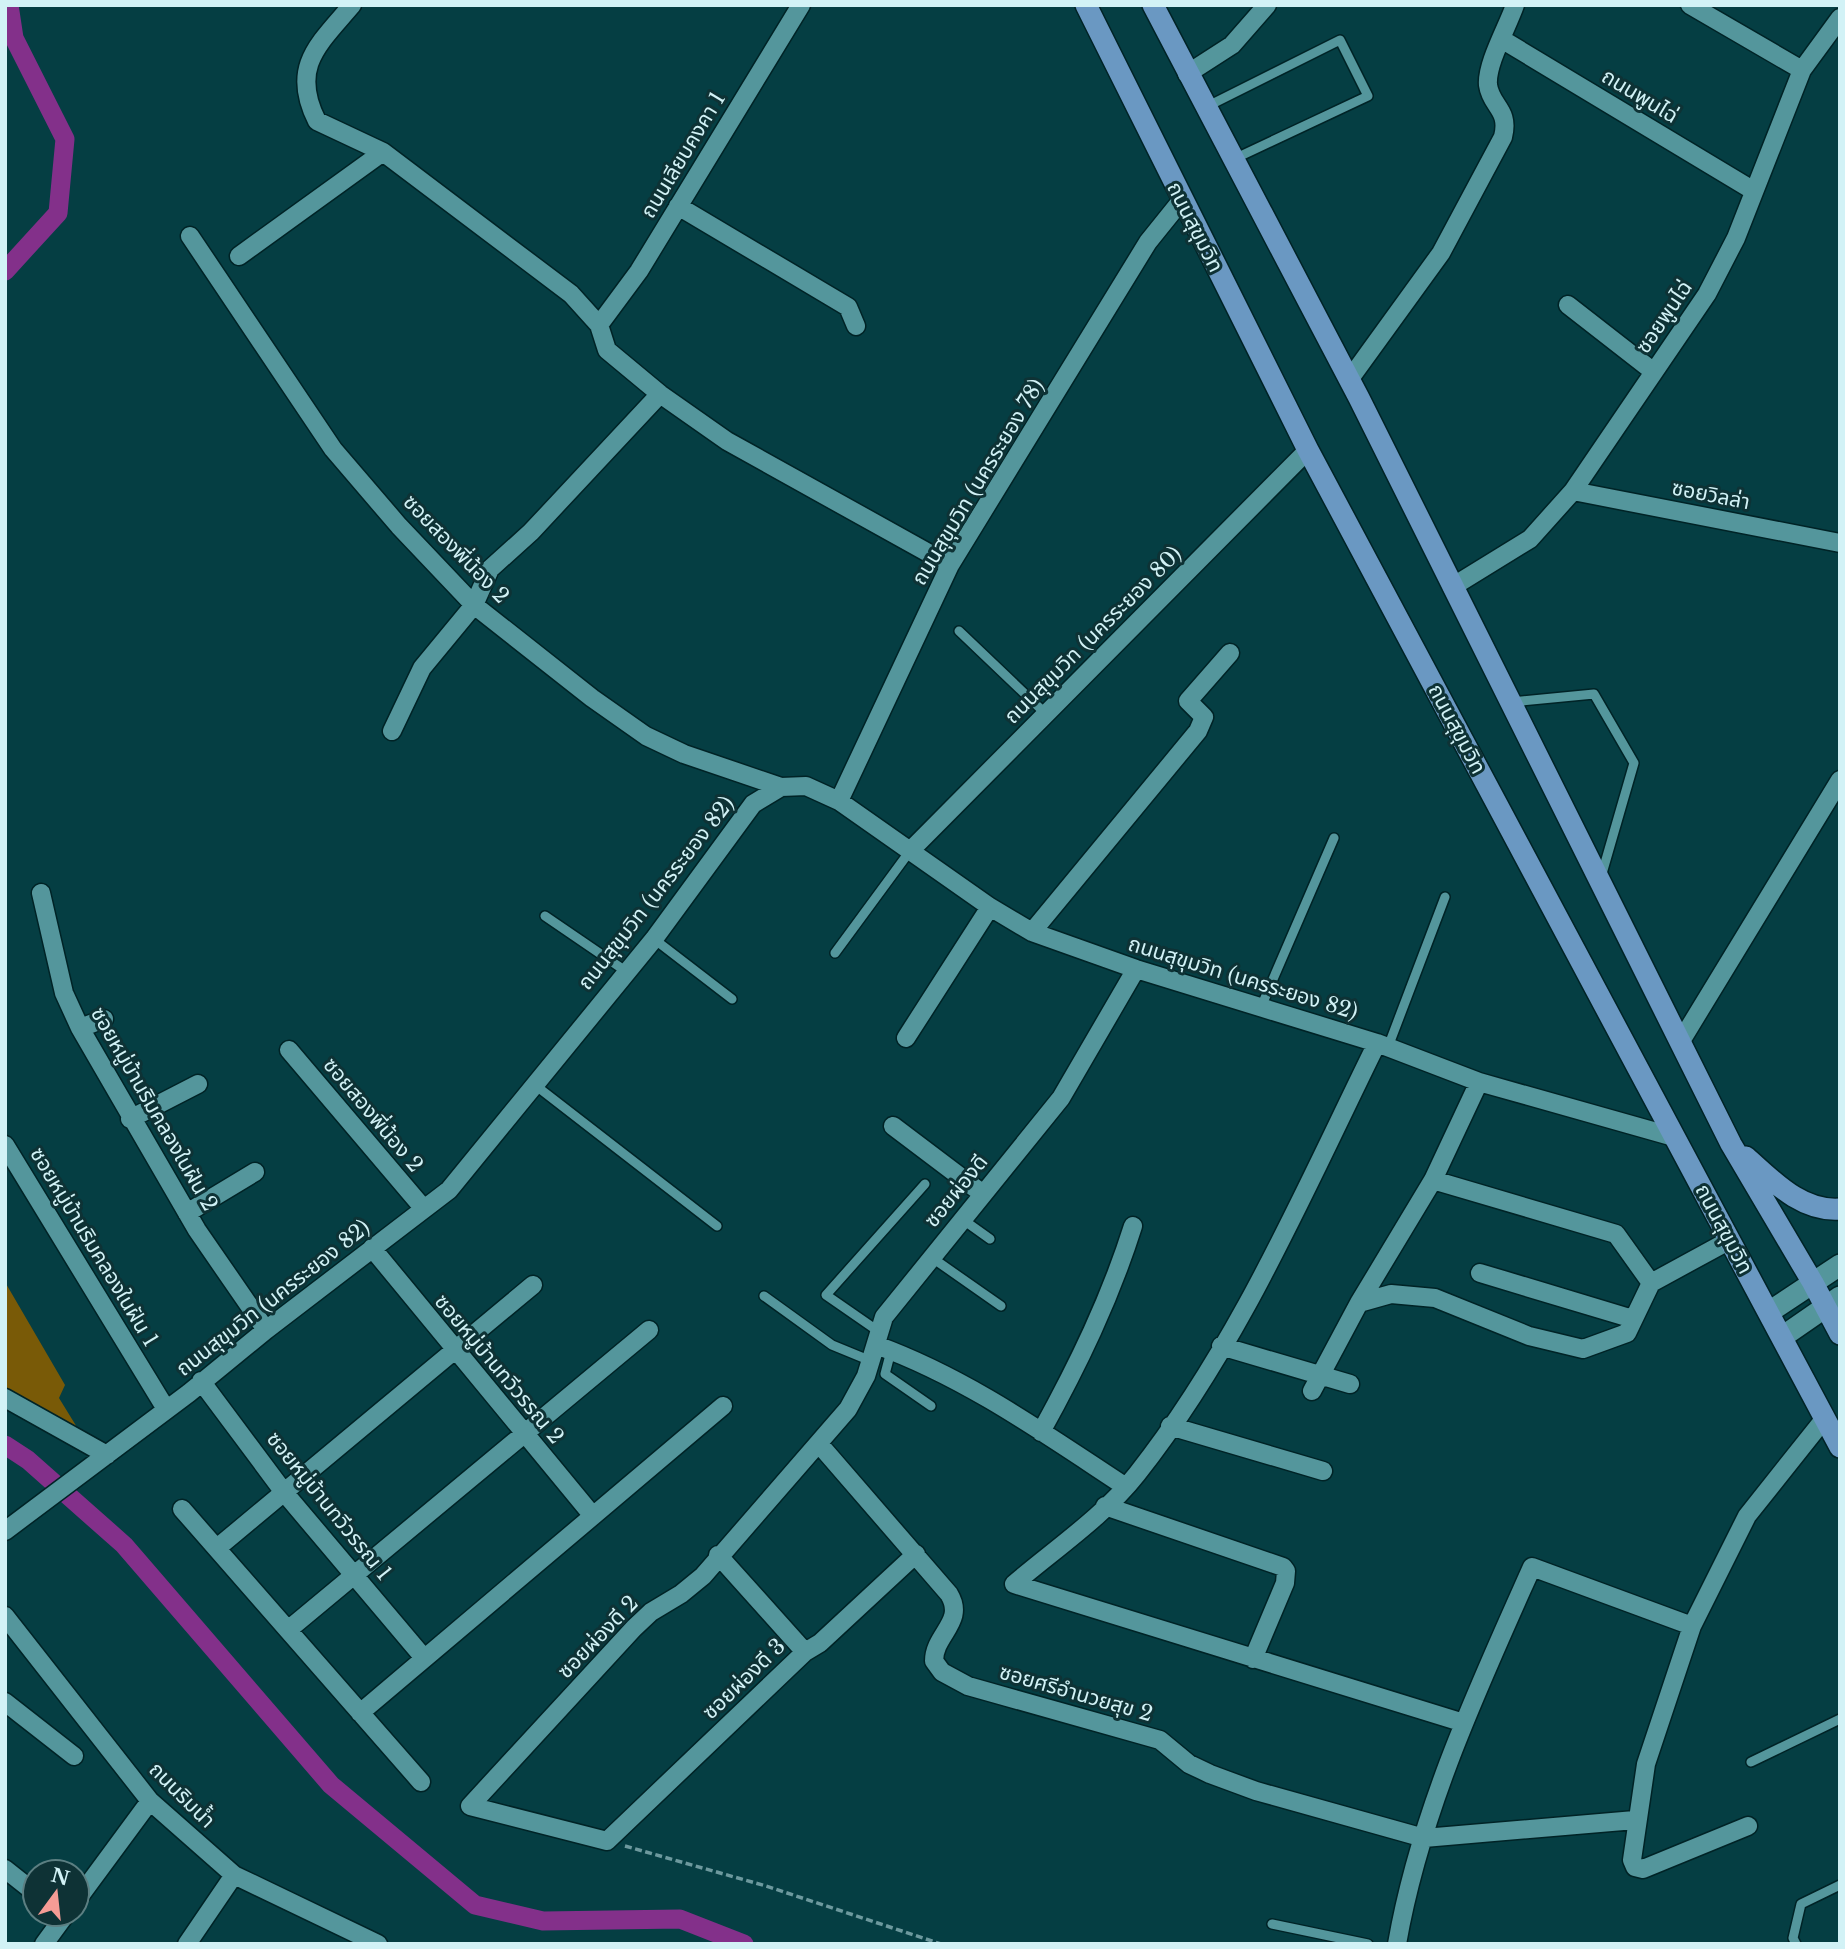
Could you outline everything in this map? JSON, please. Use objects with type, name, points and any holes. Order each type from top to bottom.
[{"type":"main road","name":"ถนนสุขุมวิท","points":[[1086,5],[1181,201],[1308,450],[1840,1447]]},
{"type":"main road","points":[[1153,5],[1204,108],[1349,380],[1731,1144],[1813,1283],[1833,1302],[1840,1334]]},
{"type":"main road","points":[[1731,1144],[1784,1190],[1807,1204],[1840,1209]]},
{"type":"street","points":[[352,5],[314,50],[306,69],[304,86],[317,121],[383,152],[571,293],[599,324],[607,350],[660,394],[727,441],[950,565]]},
{"type":"street","name":"ถนนเลียบคงคา 1","points":[[599,324],[639,271],[801,5]]},
{"type":"street","points":[[1187,74],[1232,45],[1267,5]]},
{"type":"street","points":[[1349,380],[1441,253],[1503,137],[1505,119],[1488,84],[1492,63],[1515,5]]},
{"type":"street","points":[[1690,5],[1802,70]]},
{"type":"street","name":"ซอยพูนไฉ่","points":[[1452,587],[1530,539],[1573,491],[1707,294],[1754,191],[1802,70],[1840,18]]},
{"type":"street","name":"ถนนพูนไฉ่","points":[[1503,40],[1754,191]]},
{"type":"street","points":[[239,256],[383,152]]},
{"type":"street","name":"ถนนสุขุมวิท (นครระยอง 78)","points":[[839,801],[950,565],[1148,242],[1181,201]]},
{"type":"street","points":[[678,206],[848,307],[856,326]]},
{"type":"street","name":"ซอยสองพี่น้อง 2","points":[[190,236],[333,449],[474,605],[637,730],[684,754],[781,787]]},
{"type":"street","points":[[1568,305],[1654,372]]},
{"type":"street","points":[[392,731],[422,668],[474,605],[479,588],[490,569],[531,532],[660,394]]},
{"type":"street","name":"ถนนสุขุมวิท (นครระยอง 80)","points":[[910,851],[1308,450]]},
{"type":"street","name":"ซอยวิลล่า","points":[[1573,491],[1840,543]]},
{"type":"street","points":[[1032,932],[1198,731],[1204,717],[1188,701],[1230,653]]},
{"type":"street","points":[[1681,1041],[1840,780]]},
{"type":"street","name":"ถนนสุขุมวิท (นครระยอง 82)","points":[[5,1531],[449,1190],[654,939],[753,804],[781,787],[806,786],[839,801],[989,907],[1032,932],[1136,969],[1383,1045],[1479,1082],[1674,1137]]},
{"type":"street","name":"ซอยหมู่บ้านริมคลองในฝัน 2","points":[[41,894],[64,993],[80,1028],[130,1119],[187,1213],[266,1330]]},
{"type":"street","points":[[906,1038],[989,907]]},
{"type":"street","name":"ซอยผ่องดี","points":[[820,1445],[859,1391],[879,1347],[884,1317],[1061,1098],[1136,969]]},
{"type":"street","points":[[80,1028],[104,1019]]},
{"type":"street","points":[[1383,1045],[1273,1255],[1221,1346],[1170,1426],[1126,1487],[1014,1584],[1464,1723]]},
{"type":"street","name":"ซอยสองพี่น้อง 2","points":[[289,1050],[424,1209]]},
{"type":"street","points":[[1312,1391],[1359,1303],[1433,1180],[1479,1082]]},
{"type":"street","points":[[130,1119],[198,1084]]},
{"type":"street","points":[[893,1126],[982,1194]]},
{"type":"street","name":"ซอยหมู่บ้านริมคลองในฝัน 1","points":[[5,1145],[166,1409]]},
{"type":"street","points":[[187,1213],[255,1172]]},
{"type":"street","points":[[1433,1180],[1616,1234],[1651,1283]]},
{"type":"street","points":[[1041,1432],[1080,1360],[1116,1279],[1133,1226]]},
{"type":"street","points":[[1359,1303],[1391,1294],[1435,1298],[1529,1336],[1583,1349],[1626,1333],[1651,1283],[1730,1240]]},
{"type":"street","name":"ซอยหมู่บ้านทวีวรรณ 2","points":[[372,1248],[454,1351],[593,1516]]},
{"type":"street","points":[[1769,1312],[1840,1265]]},
{"type":"street","points":[[1479,1273],[1633,1320]]},
{"type":"street","points":[[217,1548],[533,1285]]},
{"type":"street","points":[[1782,1337],[1833,1302]]},
{"type":"street","points":[[288,1630],[649,1330]]},
{"type":"street","points":[[1221,1346],[1350,1384]]},
{"type":"street","points":[[879,1347],[947,1374],[1126,1487]]},
{"type":"street","name":"ซอยหมู่บ้านทวีวรรณ 1","points":[[201,1381],[283,1491],[424,1658]]},
{"type":"street","points":[[5,1398],[100,1460]]},
{"type":"street","points":[[360,1713],[723,1406]]},
{"type":"street","points":[[1748,1826],[1643,1869],[1635,1867],[1632,1860],[1646,1763],[1692,1626],[1747,1516],[1825,1418]]},
{"type":"street","points":[[1170,1426],[1323,1471]]},
{"type":"street","name":"ซอยศรีอำนวยสุข 2","points":[[820,1445],[916,1554],[955,1605],[955,1616],[934,1655],[936,1667],[950,1677],[995,1694],[1160,1741],[1196,1768],[1256,1791],[1424,1838],[1636,1820]]},
{"type":"street","name":"ซอยผ่องดี 2","points":[[607,1841],[470,1806],[634,1628],[651,1612],[693,1585],[820,1445]]},
{"type":"street","points":[[1105,1506],[1283,1567],[1286,1572],[1285,1583],[1253,1658]]},
{"type":"street","points":[[183,1508],[421,1782]]},
{"type":"street","name":"ซอยผ่องดี 3","points":[[607,1841],[805,1652],[820,1643],[916,1554]]},
{"type":"street","points":[[718,1555],[805,1652]]},
{"type":"street","points":[[1397,1944],[1424,1838],[1464,1723],[1532,1567],[1692,1626]]},
{"type":"street","name":"ถนนริมน้ำ","points":[[5,1616],[150,1801],[234,1875],[378,1944]]},
{"type":"street","points":[[5,1702],[74,1756]]},
{"type":"street","points":[[91,1880],[150,1801]]},
{"type":"street","points":[[5,1869],[21,1882]]},
{"type":"street","points":[[187,1944],[234,1875]]},
{"type":"street","points":[[44,1944],[56,1928]]},
{"type":"lane","points":[[1204,108],[1340,40],[1368,96],[1232,160]]},
{"type":"lane","points":[[959,631],[1046,714]]},
{"type":"lane","points":[[1510,702],[1594,694],[1634,764],[1600,879]]},
{"type":"lane","points":[[1261,1007],[1334,838]]},
{"type":"lane","points":[[835,953],[910,851]]},
{"type":"lane","points":[[1383,1045],[1445,897]]},
{"type":"lane","points":[[545,916],[626,972]]},
{"type":"lane","points":[[654,939],[732,999]]},
{"type":"lane","points":[[536,1085],[718,1226]]},
{"type":"lane","points":[[925,1184],[826,1295],[879,1347],[885,1374],[931,1406]]},
{"type":"lane","points":[[962,1219],[990,1239]]},
{"type":"lane","points":[[932,1257],[1001,1306]]},
{"type":"lane","points":[[764,1296],[832,1345],[879,1347]]},
{"type":"lane","points":[[1751,1762],[1840,1719]]},
{"type":"lane","points":[[1796,1944],[1793,1938],[1801,1904],[1840,1885]]},
{"type":"lane","points":[[1272,1924],[1368,1944]]},
{"type":"path","points":[[607,1841],[766,1886],[941,1944]]},
{"type":"shaded area","points":[[5,1282],[65,1385],[59,1398],[83,1437],[5,1393]]},
{"type":"waterway","points":[[5,271],[58,213],[65,139],[14,38],[9,5]]},
{"type":"waterway","points":[[5,1445],[28,1460],[124,1545],[331,1785],[475,1905],[543,1921],[680,1919],[744,1944]]}]
